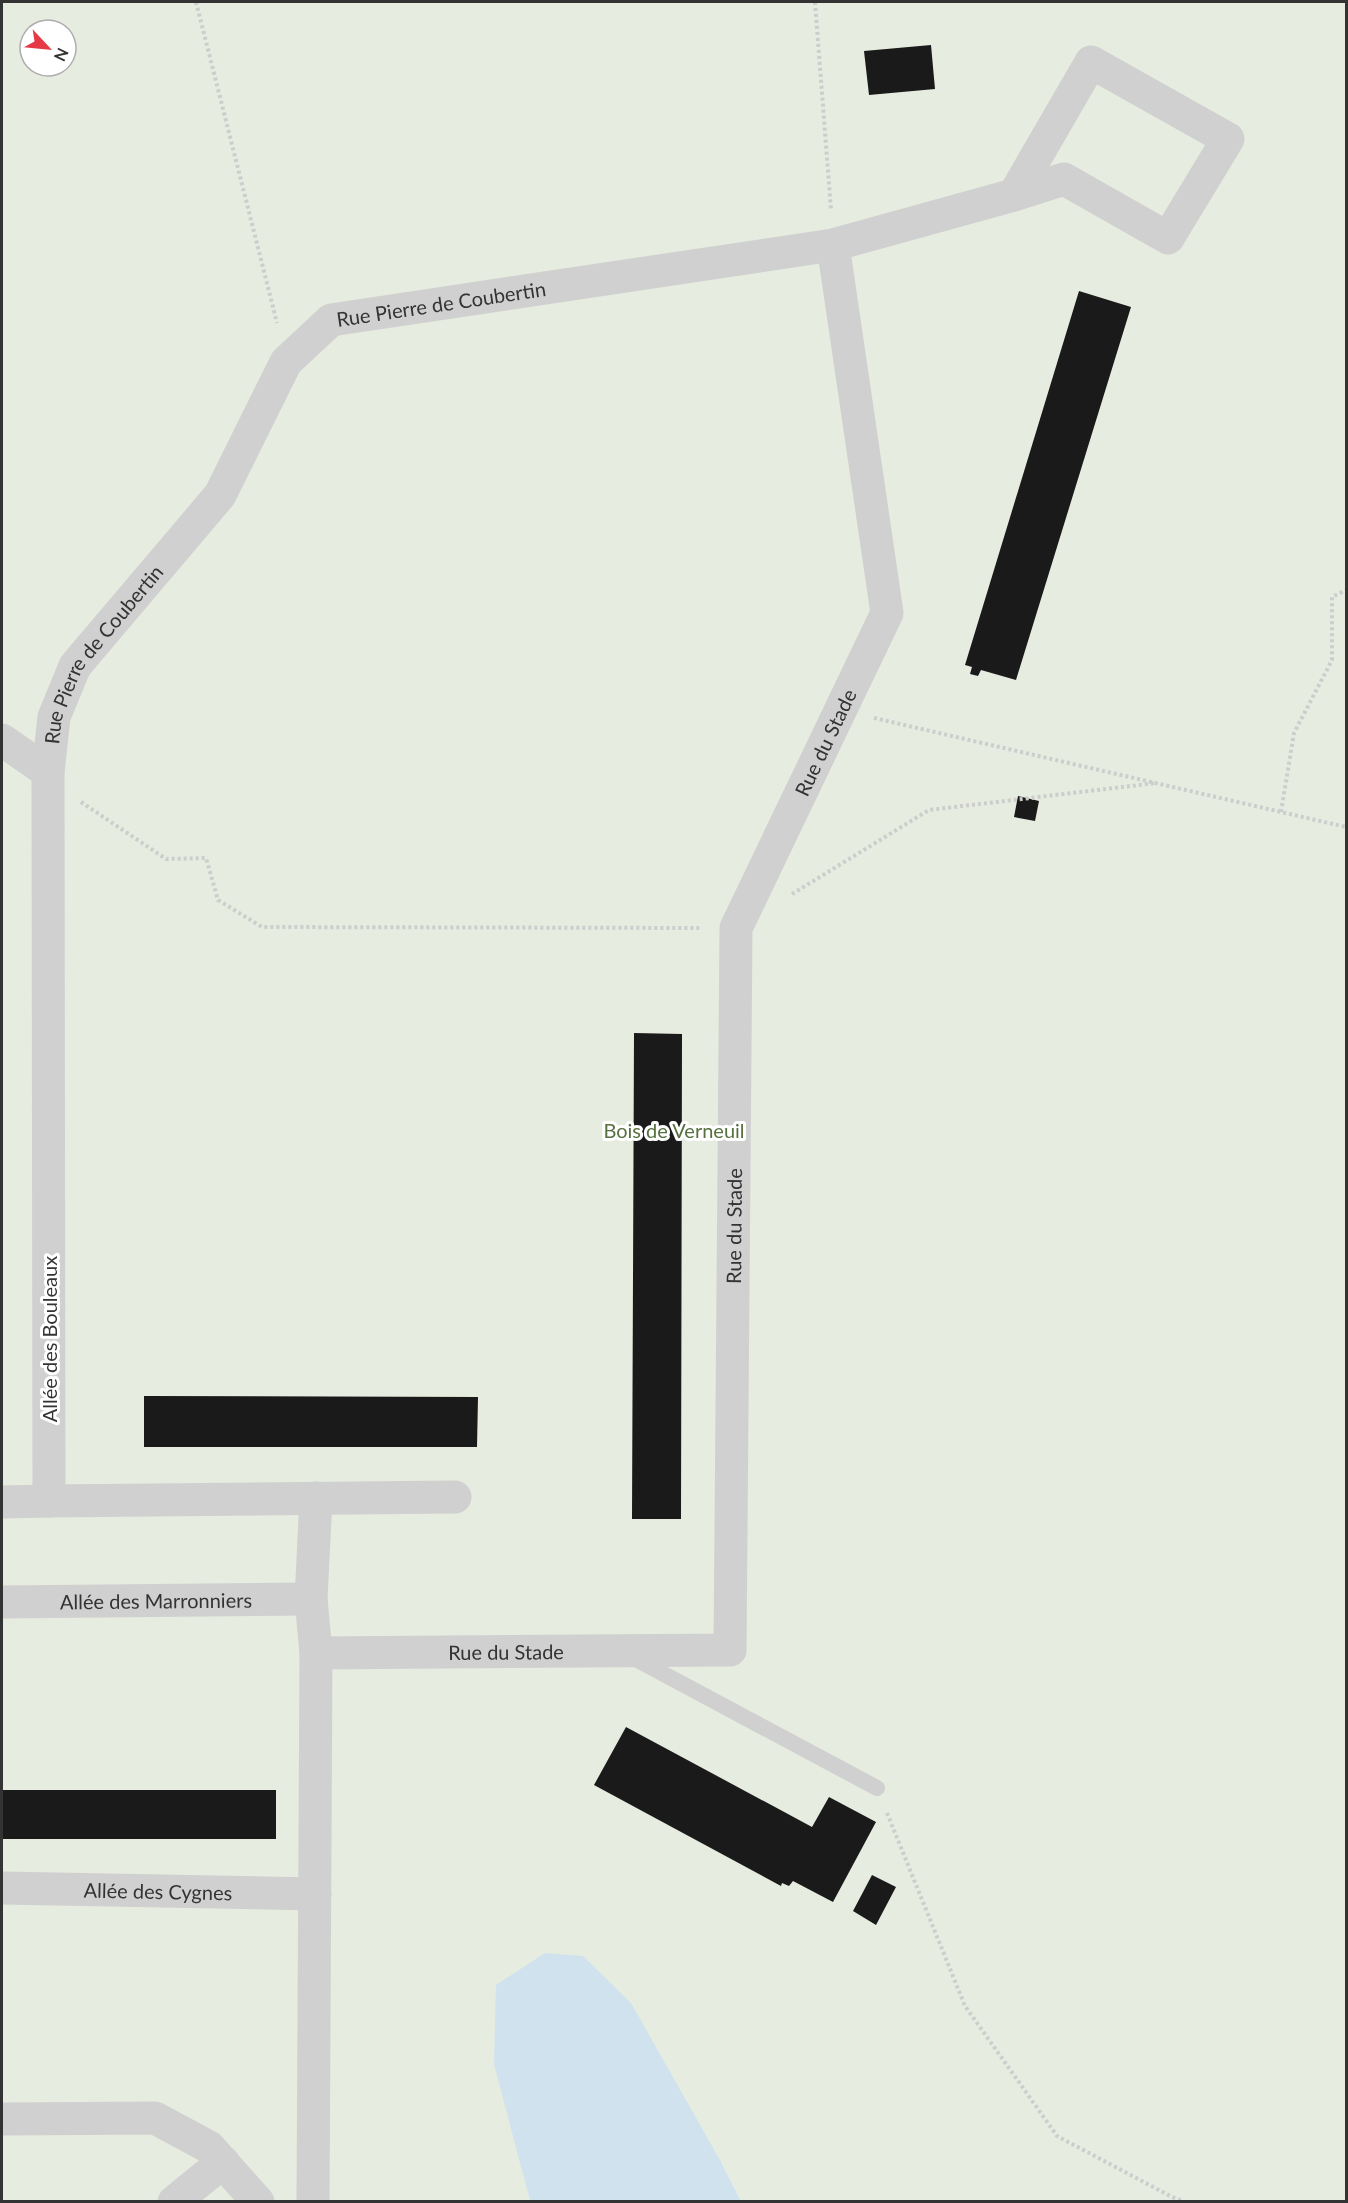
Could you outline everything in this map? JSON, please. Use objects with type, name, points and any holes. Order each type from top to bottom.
[{"type":"street","name":"Rue Pierre de Coubertin","points":[[48,775],[54,717],[75,666],[220,495],[286,362],[331,320],[833,245],[1014,195],[1064,179],[1168,238],[1228,139],[1091,62],[1014,195]]},
{"type":"street","name":"Rue du Stade","points":[[316,1653],[730,1650],[736,928],[887,613],[833,245]]},
{"type":"street","points":[[2,740],[48,775]]},
{"type":"street","name":"Allée des Bouleaux","points":[[48,775],[49,1501]]},
{"type":"street","points":[[2,1502],[455,1497]]},
{"type":"street","points":[[314,2202],[316,1653],[311,1599],[316,1498]]},
{"type":"street","name":"Allée des Marronniers","points":[[2,1602],[311,1599]]},
{"type":"street","name":"Allée des Cygnes","points":[[2,1888],[315,1894]]},
{"type":"street","points":[[2,2119],[155,2118],[209,2147],[258,2202]]},
{"type":"street","points":[[174,2202],[223,2162]]},
{"type":"lane","points":[[621,1651],[877,1788]]},
{"type":"path","points":[[195,2],[286,362]]},
{"type":"path","points":[[815,2],[833,245]]},
{"type":"path","points":[[1281,812],[1294,733],[1332,660],[1332,597],[1347,590]]},
{"type":"path","points":[[839,710],[1347,827]]},
{"type":"path","points":[[48,775],[166,859],[206,858],[218,900],[262,927],[736,928]]},
{"type":"path","points":[[787,897],[929,810],[1156,783]]},
{"type":"path","points":[[877,1788],[965,2006],[1057,2136],[1185,2202]]},
{"type":"green space","name":"Bois de Verneuil","points":[[2,2],[1346,2],[1346,2201],[741,2201],[721,2162],[519,2157],[530,2201],[2,2202]]},
{"type":"water","points":[[545,1953],[583,1956],[631,2003],[741,2201],[530,2201],[494,2064],[496,1985]]},
{"type":"building","points":[[931,45],[935,89],[869,95],[864,51]]},
{"type":"building","points":[[1079,291],[1131,307],[1016,680],[981,670],[978,676],[970,674],[972,667],[965,665]]},
{"type":"building","points":[[1018,796],[1039,801],[1035,821],[1014,817]]},
{"type":"building","points":[[634,1033],[682,1034],[681,1519],[632,1519]]},
{"type":"building","points":[[144,1396],[478,1397],[477,1447],[144,1447]]},
{"type":"building","points":[[626,1727],[812,1827],[829,1797],[876,1822],[833,1902],[793,1881],[789,1886],[782,1883],[781,1886],[594,1785]]},
{"type":"building","points":[[2,1790],[276,1790],[276,1839],[2,1839]]},
{"type":"building","points":[[872,1875],[896,1887],[876,1925],[853,1911]]}]
